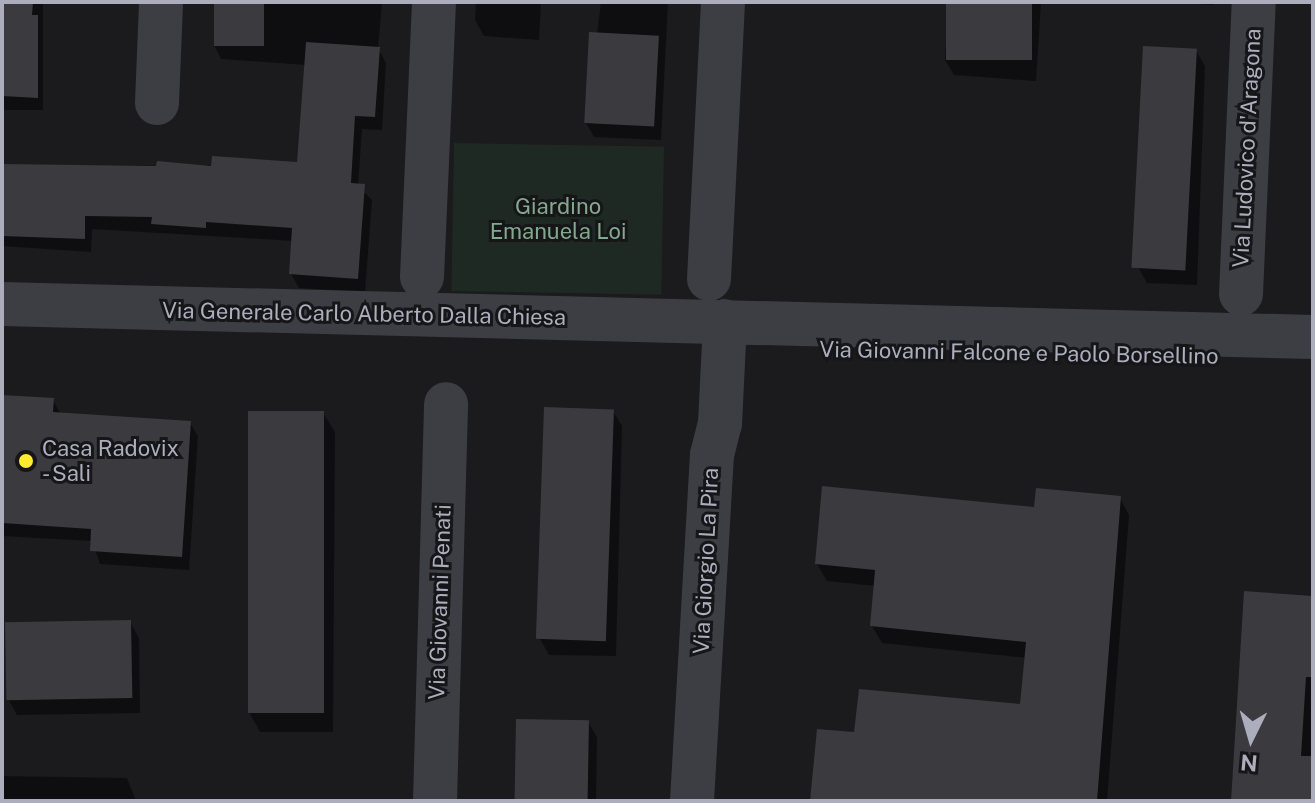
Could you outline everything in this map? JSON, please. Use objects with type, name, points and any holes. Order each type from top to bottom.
[{"type":"street","points":[[157,103],[161,2]]},
{"type":"street","points":[[422,277],[434,2]]},
{"type":"street","points":[[709,279],[723,2]]},
{"type":"street","name":"Via Ludovico d'Aragona","points":[[1241,294],[1254,2]]},
{"type":"street","name":"Via Generale Carlo Alberto Dalla Chiesa","points":[[2,304],[725,334]]},
{"type":"street","name":"Via Generale Carlo Alberto Dalla Chiesa","points":[[2,330],[725,334]]},
{"type":"street","name":"Via Giovanni Falcone e Paolo Borsellino","points":[[725,334],[1313,337]]},
{"type":"street","name":"Via Giovanni Falcone e Paolo Borsellino","points":[[725,334],[1313,360]]},
{"type":"street","name":"Via Giorgio La Pira","points":[[692,801],[712,455],[720,424],[725,334]]},
{"type":"street","name":"Via Giovanni Penati","points":[[435,801],[446,404]]},
{"type":"green space","name":"Giardino Emanuela Loi","points":[[454,143],[664,147],[661,295],[451,291]]},
{"type":"building","points":[[2,2],[33,2],[32,15],[38,15],[38,98],[2,96]]},
{"type":"building","points":[[214,2],[264,2],[264,46],[214,46]]},
{"type":"building","points":[[946,2],[1032,2],[1032,60],[946,60]]},
{"type":"building","points":[[589,32],[659,36],[654,127],[584,123]]},
{"type":"building","points":[[306,42],[380,47],[375,117],[355,116],[351,183],[365,184],[358,279],[289,274],[292,228],[206,222],[206,228],[151,224],[152,217],[85,216],[85,239],[2,236],[2,164],[156,166],[157,161],[211,166],[212,156],[297,162]]},
{"type":"building","points":[[1143,46],[1197,49],[1185,271],[1131,268]]},
{"type":"building","points":[[2,395],[54,398],[53,412],[191,421],[182,557],[90,551],[91,529],[2,523]]},
{"type":"building","points":[[544,407],[614,409],[606,641],[536,639]]},
{"type":"building","points":[[248,411],[324,411],[324,713],[248,713]]},
{"type":"building","points":[[822,486],[1034,507],[1036,488],[1121,496],[1097,801],[810,801],[817,729],[854,732],[859,689],[1020,704],[1026,642],[870,626],[875,570],[815,564]]},
{"type":"building","points":[[1244,591],[1313,596],[1313,677],[1306,677],[1301,756],[1313,756],[1313,801],[1231,801]]},
{"type":"building","points":[[131,620],[132,698],[6,700],[5,622]]},
{"type":"building","points":[[516,719],[589,720],[588,801],[515,801]]},
{"type":"place","name":"Casa Radovix - Sali","points":[[26,461]]}]
